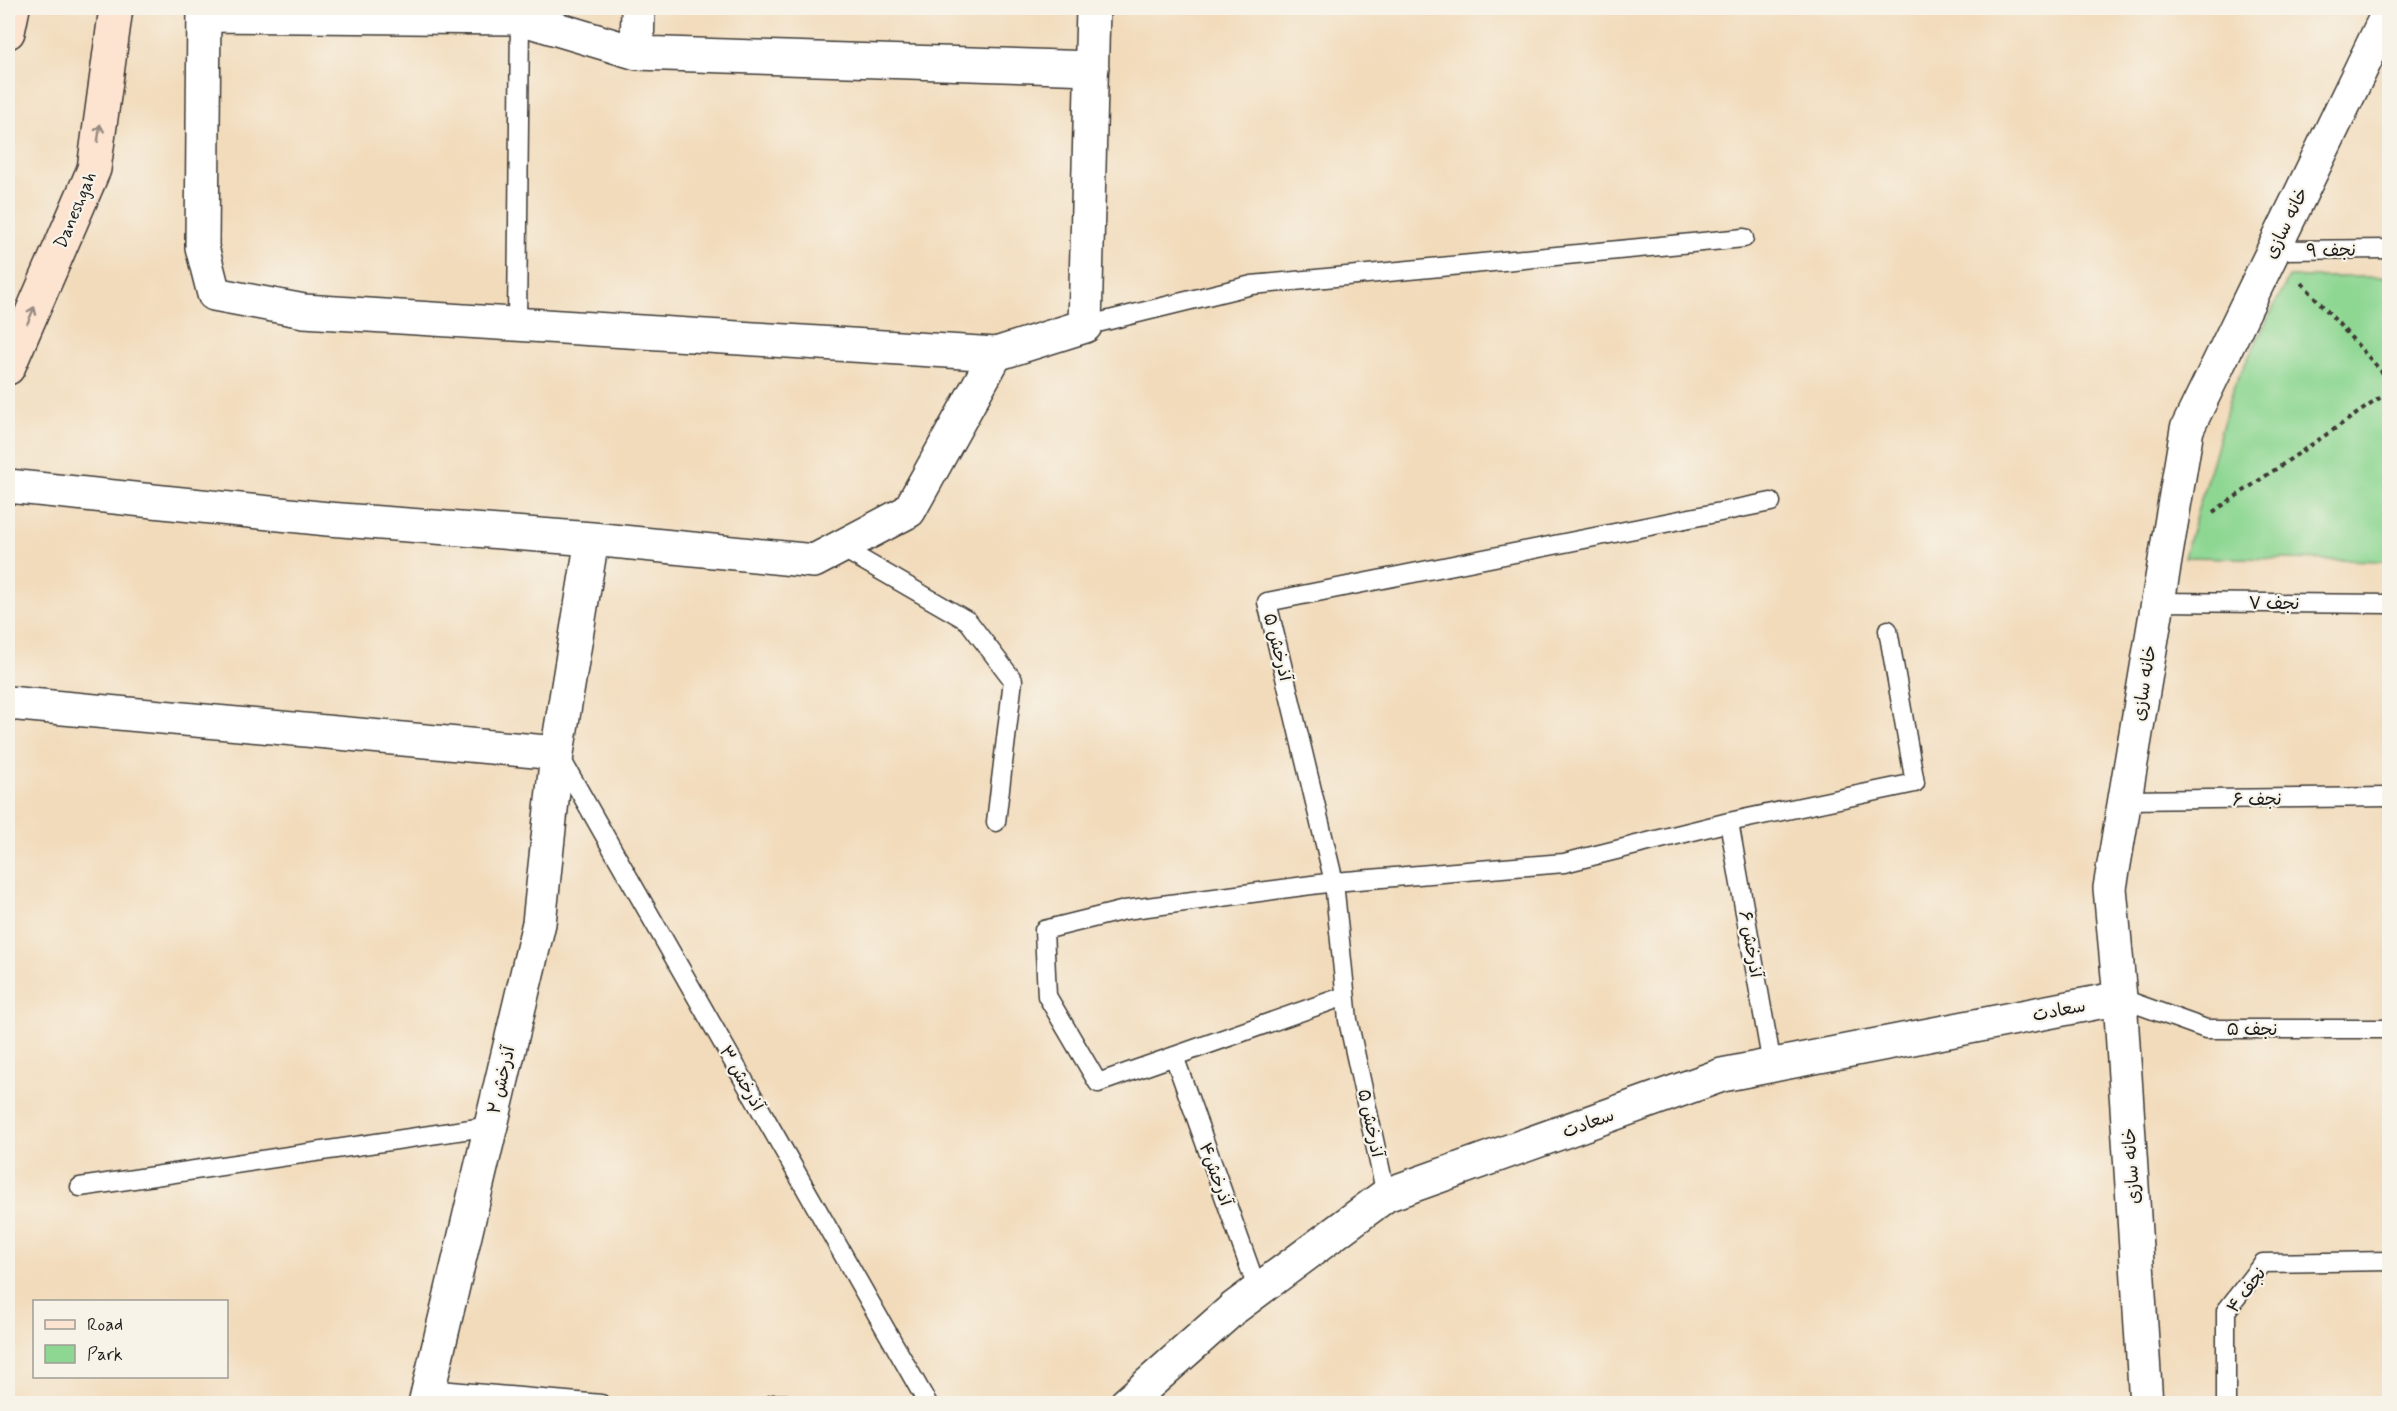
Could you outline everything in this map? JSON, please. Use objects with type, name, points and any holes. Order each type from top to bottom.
[{"type":"main road","points":[[8,32],[13,8]]},
{"type":"main road","name":"Daneshgah","points":[[8,368],[94,169],[116,8]]},
{"type":"street","points":[[637,53],[638,8]]},
{"type":"street","points":[[1092,68],[637,53],[520,18],[204,11],[202,247],[214,294],[304,311],[996,354],[1085,326],[1092,68],[1093,8]]},
{"type":"street","name":"خانه سازی","points":[[2146,1404],[2120,998],[2110,888],[2187,429],[2390,9]]},
{"type":"street","points":[[8,486],[328,519],[591,539],[814,561],[909,511],[996,354]]},
{"type":"street","name":"آذرخش ۲","points":[[426,1396],[538,923],[557,753],[591,539]]},
{"type":"street","points":[[8,703],[557,753]]},
{"type":"street","name":"سعادت","points":[[1126,1404],[1258,1291],[1386,1196],[1722,1075],[2120,998]]},
{"type":"lane","points":[[517,324],[520,18]]},
{"type":"lane","points":[[1085,326],[1252,285],[1744,238]]},
{"type":"lane","name":"نجف ۹","points":[[2273,250],[2390,249]]},
{"type":"lane","name":"آذرخش ۵","points":[[1386,1196],[1348,1020],[1334,882],[1267,602],[1771,502]]},
{"type":"lane","points":[[840,547],[968,621],[1013,680],[996,822]]},
{"type":"lane","name":"نجف ۷","points":[[2158,602],[2390,604]]},
{"type":"lane","points":[[1345,996],[1098,1083],[1047,996],[1044,930],[1125,910],[1334,882],[1564,863],[1729,822],[1915,783],[1888,630]]},
{"type":"lane","name":"آذرخش ۳","points":[[557,753],[928,1404]]},
{"type":"lane","name":"نجف ۶","points":[[2125,800],[2390,797]]},
{"type":"lane","name":"آذرخش ۶","points":[[1729,822],[1772,1065]]},
{"type":"lane","name":"نجف ۵","points":[[2120,998],[2206,1029],[2390,1029]]},
{"type":"lane","name":"آذرخش۴","points":[[1174,1056],[1258,1291]]},
{"type":"lane","points":[[80,1187],[490,1126]]},
{"type":"lane","name":"نجف ۴","points":[[2226,1404],[2226,1311],[2263,1263],[2390,1261]]},
{"type":"lane","points":[[426,1396],[601,1404]]},
{"type":"lane","points":[[773,1404],[787,1404]]},
{"type":"path","points":[[2273,250],[2390,381]]},
{"type":"path","points":[[2168,543],[2390,391]]},
{"type":"green space","points":[[2289,277],[2389,277],[2389,561],[2184,557],[2234,386]]}]
